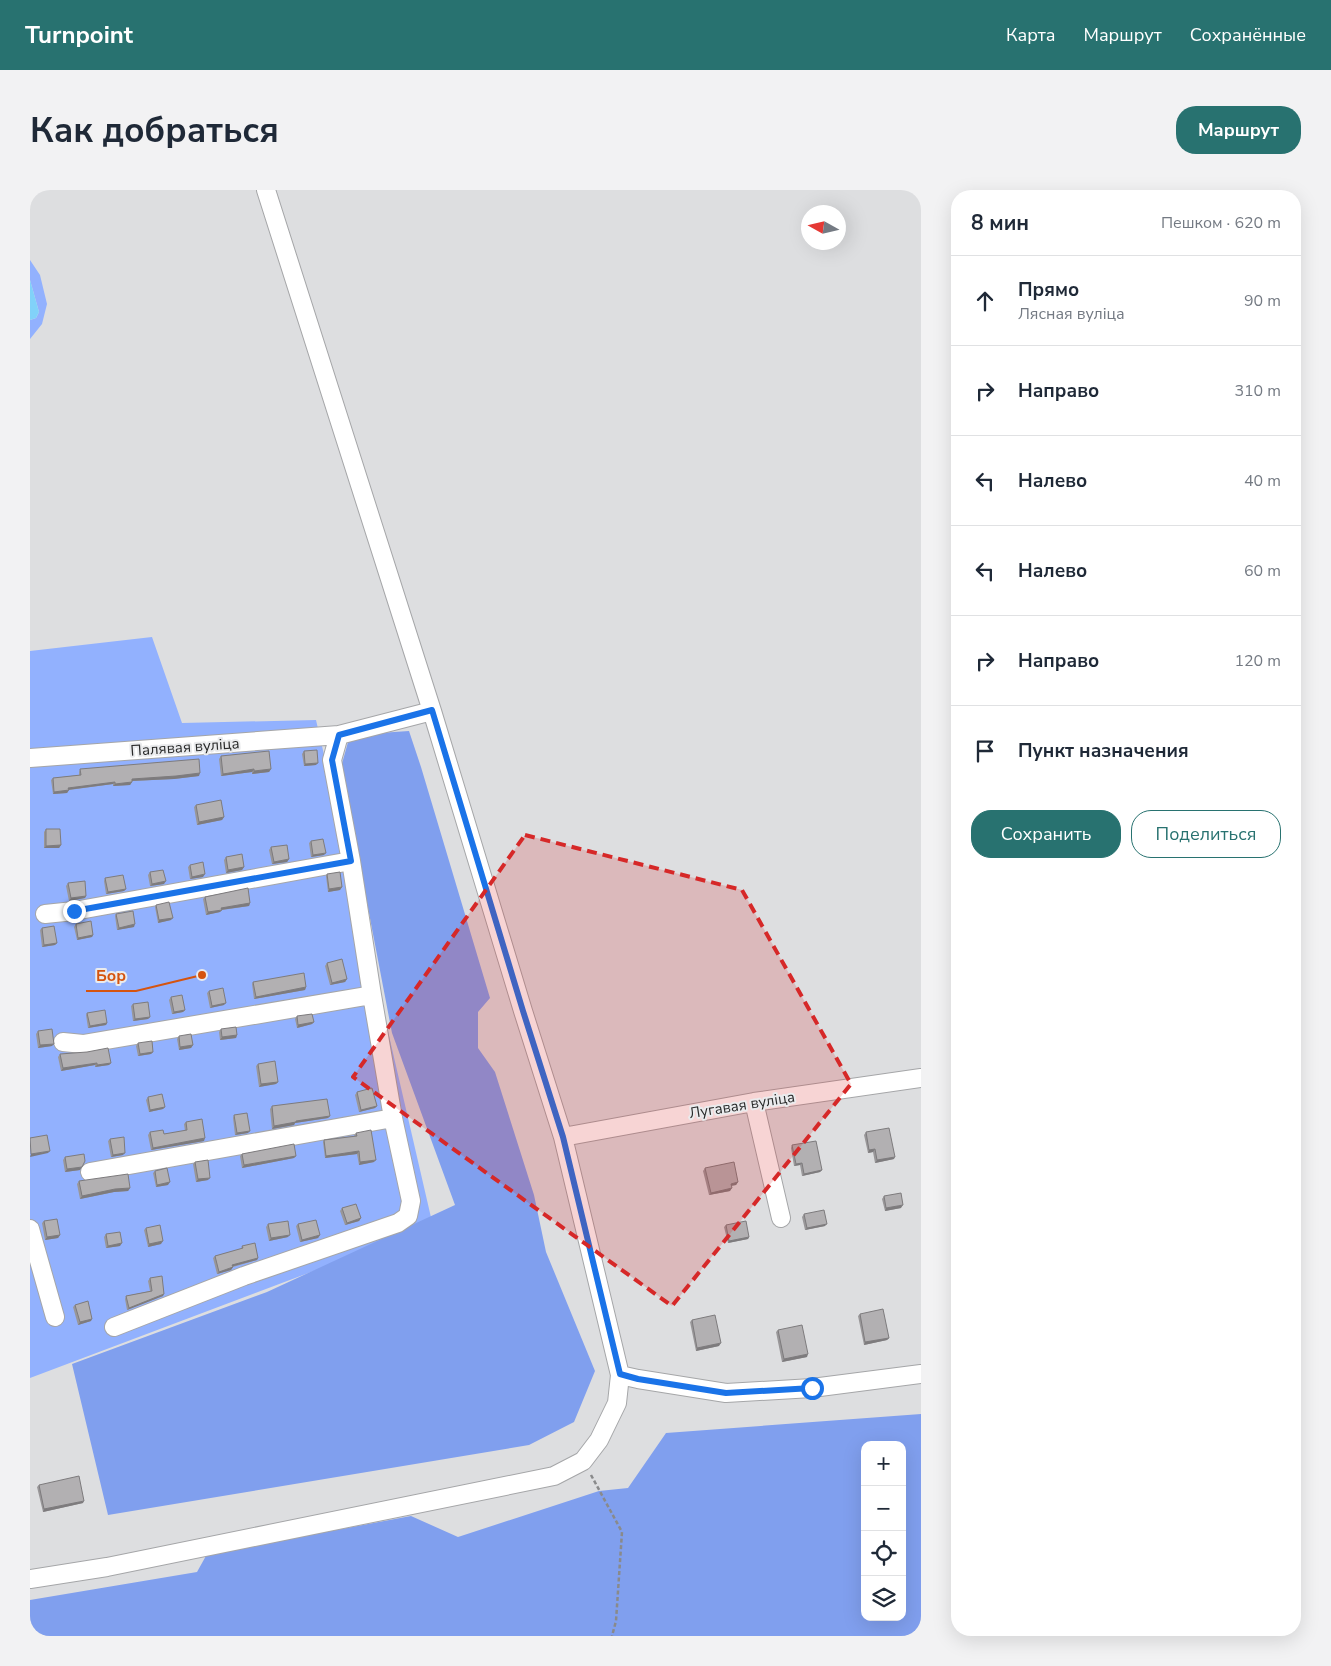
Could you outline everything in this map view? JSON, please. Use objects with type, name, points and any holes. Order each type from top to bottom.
[{"type":"street","points":[[30,1579],[107,1567],[554,1476],[583,1461],[599,1440],[616,1403],[620,1374],[563,1137],[432,710],[266,190]]},
{"type":"street","name":"Палявая вуліца","points":[[30,758],[339,735],[432,710]]},
{"type":"street","points":[[114,1327],[244,1276],[398,1224],[408,1216],[410,1201],[393,1118],[351,861],[332,760],[339,735]]},
{"type":"street","points":[[46,914],[84,909],[351,861]]},
{"type":"street","points":[[63,1042],[82,1044],[372,995]]},
{"type":"street","name":"Лугавая вуліца","points":[[563,1137],[754,1102],[920,1083]]},
{"type":"street","points":[[754,1102],[781,1218]]},
{"type":"street","points":[[90,1172],[393,1118]]},
{"type":"street","points":[[30,1230],[55,1317]]},
{"type":"street","points":[[620,1374],[638,1379],[726,1393],[812,1388],[921,1374]]},
{"type":"path","points":[[583,1461],[622,1532],[616,1621],[612,1636]]},
{"type":"highlighted area","points":[[525,835],[742,890],[851,1084],[672,1306],[353,1077]]},
{"type":"shaded area","points":[[30,260],[40,275],[47,304],[42,324],[30,339],[30,320],[36,318],[39,312],[30,280]]},
{"type":"shaded area","points":[[30,280],[39,312],[36,318],[30,320]]},
{"type":"shaded area","points":[[152,637],[182,723],[316,720],[433,1226],[30,1378],[30,651]]},
{"type":"shaded area","points":[[409,731],[490,998],[478,1012],[478,1048],[495,1072],[534,1195],[546,1252],[595,1371],[574,1422],[529,1445],[108,1515],[72,1364],[267,1292],[455,1205],[392,1033],[341,767],[350,735]]},
{"type":"shaded area","points":[[921,1414],[921,1636],[30,1636],[30,1600],[197,1572],[207,1554],[411,1516],[458,1537],[599,1491],[628,1488],[666,1433]]},
{"type":"building","points":[[317,750],[318,763],[305,764],[304,751]]},
{"type":"building","points":[[269,751],[271,769],[254,771],[254,769],[223,774],[221,756]]},
{"type":"building","points":[[199,759],[200,773],[132,779],[132,782],[115,784],[115,782],[68,788],[69,790],[54,792],[53,778],[81,775],[80,769]]},
{"type":"building","points":[[221,800],[224,817],[199,822],[196,805]]},
{"type":"building","points":[[46,829],[60,829],[61,845],[46,846]]},
{"type":"building","points":[[323,839],[326,853],[313,855],[311,841]]},
{"type":"building","points":[[287,845],[289,859],[274,862],[271,847]]},
{"type":"building","points":[[242,854],[244,867],[228,870],[226,857]]},
{"type":"building","points":[[203,862],[205,874],[192,877],[190,865]]},
{"type":"building","points":[[163,870],[166,881],[152,884],[150,872]]},
{"type":"building","points":[[340,872],[342,887],[329,889],[327,874]]},
{"type":"building","points":[[123,875],[126,889],[108,892],[105,878]]},
{"type":"building","points":[[85,881],[86,896],[71,898],[68,883]]},
{"type":"building","points":[[248,888],[250,903],[208,912],[205,897]]},
{"type":"building","points":[[169,902],[173,918],[159,920],[156,905]]},
{"type":"building","points":[[133,911],[135,924],[119,928],[116,914]]},
{"type":"building","points":[[91,921],[93,935],[78,938],[76,924]]},
{"type":"building","points":[[54,926],[57,943],[44,945],[42,928]]},
{"type":"building","points":[[342,959],[347,979],[332,983],[327,963]]},
{"type":"building","points":[[304,973],[306,987],[256,997],[253,982]]},
{"type":"building","points":[[223,988],[226,1003],[212,1006],[209,991]]},
{"type":"building","points":[[182,995],[185,1010],[174,1012],[171,997]]},
{"type":"building","points":[[148,1002],[150,1017],[135,1019],[133,1004]]},
{"type":"building","points":[[105,1010],[107,1023],[90,1026],[87,1013]]},
{"type":"building","points":[[312,1014],[314,1022],[298,1025],[297,1016]]},
{"type":"building","points":[[236,1027],[237,1035],[222,1037],[221,1029]]},
{"type":"building","points":[[52,1029],[54,1044],[40,1045],[38,1031]]},
{"type":"building","points":[[191,1034],[193,1045],[180,1047],[179,1036]]},
{"type":"building","points":[[152,1041],[153,1052],[140,1054],[138,1043]]},
{"type":"building","points":[[108,1048],[111,1063],[63,1068],[60,1054]]},
{"type":"building","points":[[275,1061],[278,1082],[261,1084],[258,1064]]},
{"type":"building","points":[[372,1088],[377,1106],[361,1110],[357,1092]]},
{"type":"building","points":[[162,1094],[165,1107],[150,1110],[148,1097]]},
{"type":"building","points":[[327,1099],[330,1116],[274,1126],[272,1106]]},
{"type":"building","points":[[247,1113],[250,1131],[237,1133],[234,1115]]},
{"type":"building","points":[[202,1119],[205,1138],[153,1148],[150,1132],[163,1130],[164,1134],[187,1130],[186,1122]]},
{"type":"building","points":[[889,1128],[895,1157],[877,1160],[875,1149],[869,1150],[866,1132]]},
{"type":"building","points":[[371,1130],[376,1160],[360,1162],[359,1151],[326,1156],[324,1140],[357,1136],[356,1133]]},
{"type":"building","points":[[47,1135],[50,1151],[31,1154],[30,1138]]},
{"type":"building","points":[[124,1137],[125,1153],[113,1155],[110,1139]]},
{"type":"building","points":[[816,1141],[822,1170],[804,1174],[802,1163],[796,1164],[792,1145]]},
{"type":"building","points":[[294,1144],[296,1156],[244,1165],[242,1154]]},
{"type":"building","points":[[84,1154],[85,1161],[82,1167],[67,1169],[65,1157]]},
{"type":"building","points":[[208,1160],[210,1178],[198,1179],[195,1162]]},
{"type":"building","points":[[734,1162],[738,1182],[731,1184],[732,1188],[711,1193],[705,1168]]},
{"type":"building","points":[[167,1168],[170,1182],[157,1185],[155,1171]]},
{"type":"building","points":[[128,1174],[130,1188],[82,1196],[79,1181]]},
{"type":"building","points":[[901,1193],[903,1205],[886,1208],[884,1196]]},
{"type":"building","points":[[356,1204],[361,1218],[347,1223],[342,1208]]},
{"type":"building","points":[[824,1210],[827,1224],[807,1228],[804,1214]]},
{"type":"building","points":[[57,1219],[60,1235],[47,1237],[44,1221]]},
{"type":"building","points":[[316,1220],[320,1235],[302,1240],[298,1224]]},
{"type":"building","points":[[288,1221],[290,1235],[271,1238],[268,1224]]},
{"type":"building","points":[[746,1221],[749,1237],[729,1241],[726,1225]]},
{"type":"building","points":[[160,1225],[163,1241],[149,1244],[146,1228]]},
{"type":"building","points":[[120,1232],[122,1243],[108,1246],[106,1234]]},
{"type":"building","points":[[255,1243],[258,1258],[232,1265],[233,1267],[219,1272],[215,1256]]},
{"type":"building","points":[[162,1276],[164,1294],[129,1308],[126,1296],[152,1291],[150,1278]]},
{"type":"building","points":[[88,1301],[92,1319],[80,1322],[75,1305]]},
{"type":"building","points":[[883,1309],[889,1338],[865,1342],[860,1314]]},
{"type":"building","points":[[715,1315],[721,1343],[697,1348],[692,1320]]},
{"type":"building","points":[[802,1325],[808,1354],[784,1359],[778,1330]]},
{"type":"building","points":[[79,1476],[84,1501],[44,1509],[39,1485]]},
{"type":"place","name":"Бор","points":[[202,975]]},
{"type":"route","points":[[74,911],[351,861],[332,760],[339,735],[432,710],[563,1137],[620,1374],[638,1379],[726,1393],[812,1388]]}]
